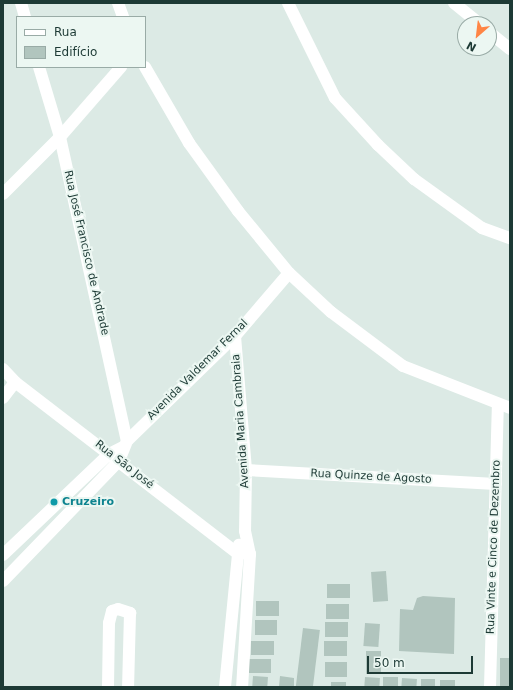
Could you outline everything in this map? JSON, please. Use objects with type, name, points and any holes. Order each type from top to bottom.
[{"type":"street","points":[[21,3],[24,16]]},
{"type":"street","points":[[118,3],[123,16]]},
{"type":"street","points":[[288,3],[335,98],[378,145],[414,179],[482,228],[510,238]]},
{"type":"street","points":[[454,3],[470,16]]},
{"type":"street","points":[[497,38],[510,49]]},
{"type":"street","name":"Rua José Francisco de Andrade","points":[[39,68],[60,137],[125,444]]},
{"type":"street","points":[[3,194],[60,137],[120,68]]},
{"type":"street","points":[[146,68],[194,149],[238,211],[289,273],[331,312],[403,366],[504,407]]},
{"type":"street","name":"Avenida Valdemar Fernal","points":[[3,555],[109,454],[125,444],[235,336],[289,273]]},
{"type":"street","name":"Avenida Maria Cambraia","points":[[235,336],[246,470],[245,531],[250,554],[242,687]]},
{"type":"street","name":"Rua São José","points":[[3,369],[15,382],[236,552],[250,554]]},
{"type":"street","points":[[3,398],[15,382]]},
{"type":"street","name":"Rua Vinte e Cinco de Dezembro","points":[[490,687],[496,484],[504,407]]},
{"type":"street","name":"Avenida Valdemar Fernal","points":[[3,581],[119,461],[125,444]]},
{"type":"street","name":"Rua Quinze de Agosto","points":[[246,470],[496,484]]},
{"type":"street","name":"Avenida Maria Cambraia","points":[[225,687],[236,552],[245,531]]},
{"type":"street","points":[[108,687],[109,623],[112,611],[118,609],[130,613],[128,687]]},
{"type":"building","points":[[386,571],[388,601],[373,602],[371,572]]},
{"type":"building","points":[[327,584],[350,584],[350,598],[327,598]]},
{"type":"building","points":[[423,596],[455,598],[454,654],[399,651],[400,609],[413,610],[417,598]]},
{"type":"building","points":[[256,601],[279,601],[279,616],[256,616]]},
{"type":"building","points":[[326,604],[349,604],[349,619],[326,619]]},
{"type":"building","points":[[255,620],[277,620],[277,635],[255,635]]},
{"type":"building","points":[[325,622],[348,622],[348,637],[325,637]]},
{"type":"building","points":[[365,623],[380,624],[378,647],[363,646]]},
{"type":"building","points":[[303,628],[320,630],[313,687],[296,687]]},
{"type":"building","points":[[251,641],[274,641],[274,655],[251,655]]},
{"type":"building","points":[[324,641],[347,641],[347,656],[324,656]]},
{"type":"building","points":[[366,651],[381,651],[381,674],[366,674]]},
{"type":"building","points":[[500,658],[510,658],[510,687],[500,687]]},
{"type":"building","points":[[249,659],[271,659],[271,673],[249,673]]},
{"type":"building","points":[[325,662],[347,662],[347,677],[325,677]]},
{"type":"building","points":[[253,676],[268,677],[267,687],[252,687]]},
{"type":"building","points":[[280,676],[294,678],[294,687],[279,687]]},
{"type":"building","points":[[365,677],[380,678],[379,687],[364,687]]},
{"type":"building","points":[[383,677],[398,677],[398,687],[383,687]]},
{"type":"building","points":[[402,678],[417,679],[416,687],[401,687]]},
{"type":"building","points":[[421,679],[435,679],[435,687],[421,687]]},
{"type":"building","points":[[440,680],[455,680],[455,687],[440,687]]},
{"type":"building","points":[[331,682],[346,682],[346,687],[331,687]]},
{"type":"place","name":"Cruzeiro","points":[[54,502]]}]
